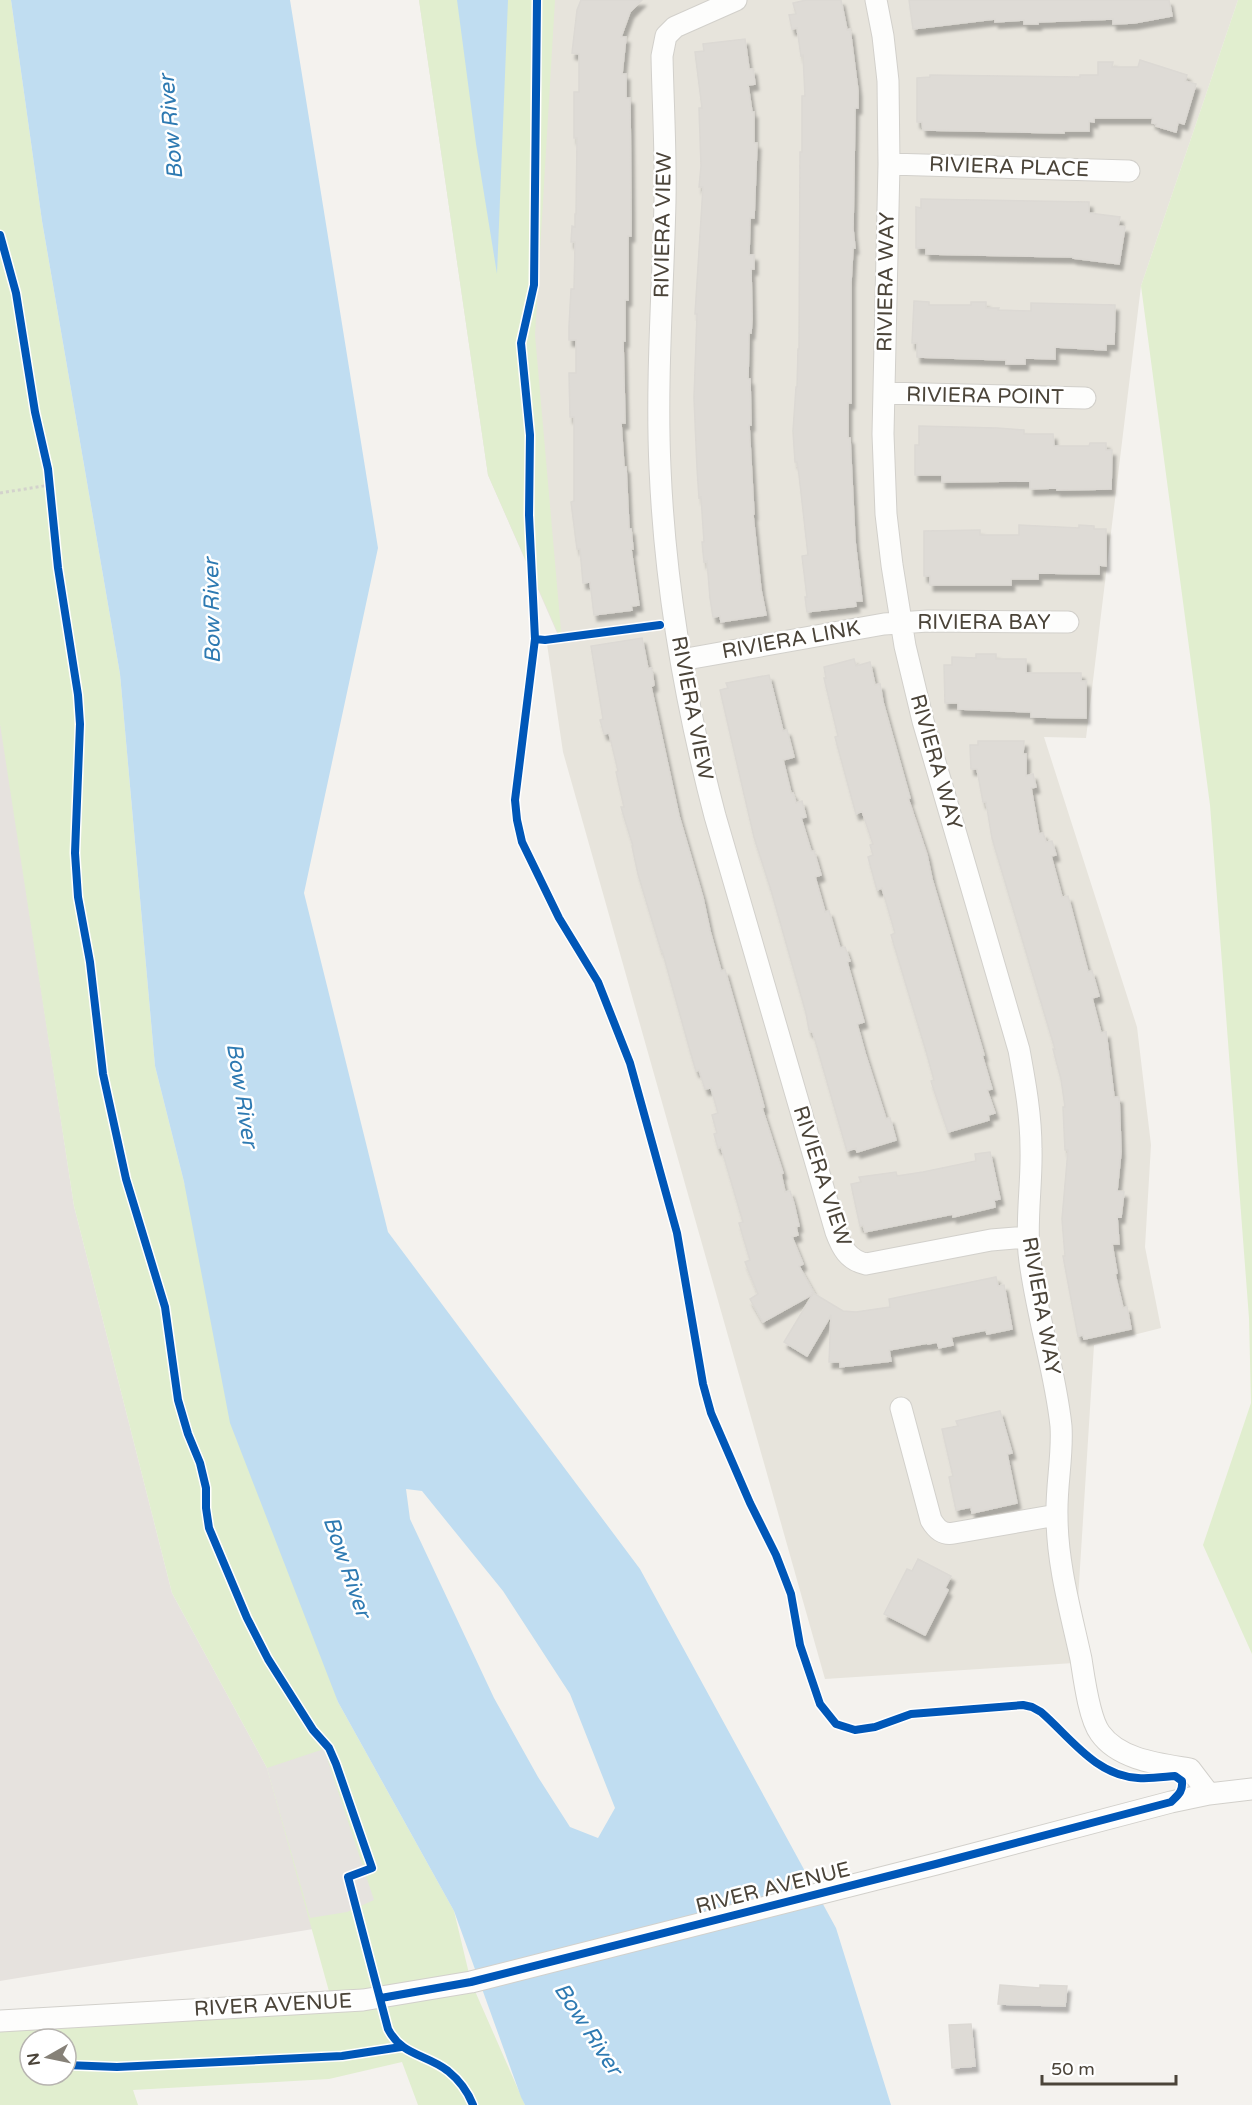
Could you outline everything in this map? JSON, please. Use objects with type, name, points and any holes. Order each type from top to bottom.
[{"type":"street","name":"RIVIERA VIEW","points":[[736,0],[675,27],[666,36],[662,56],[665,199],[660,367],[660,468],[667,560],[681,660],[699,754],[836,1232],[843,1248],[854,1259],[866,1264],[999,1239],[1028,1238]]},
{"type":"street","name":"RIVIERA WAY","points":[[876,0],[888,81],[889,164],[883,434],[886,514],[901,622],[923,721],[1019,1050],[1029,1107],[1031,1130],[1028,1238],[1031,1268],[1061,1427],[1057,1515],[1061,1558],[1094,1723],[1105,1739],[1137,1759],[1190,1769],[1209,1794]]},
{"type":"street","name":"RIVIERA PLACE","points":[[889,164],[1129,171]]},
{"type":"street","name":"RIVIERA POINT","points":[[884,393],[1085,398]]},
{"type":"street","name":"RIVIERA LINK","points":[[681,660],[901,622]]},
{"type":"street","name":"RIVIERA BAY","points":[[901,622],[1068,622]]},
{"type":"street","points":[[901,1408],[932,1520],[941,1532],[954,1533],[1057,1515]]},
{"type":"street","name":"RIVER AVENUE","points":[[0,2021],[363,2000],[471,1982],[835,1891],[1171,1802],[1209,1794],[1252,1789]]},
{"type":"path","points":[[0,493],[49,481],[51,494]]},
{"type":"shaded area","points":[[419,0],[1238,0],[1141,286],[1086,738],[1044,737],[1137,1027],[1151,1145],[1145,1247],[1161,1328],[1094,1345],[1074,1663],[825,1679],[563,752],[547,644],[561,642],[488,475]]},
{"type":"shaded area","points":[[0,718],[74,1206],[172,1593],[267,1768],[313,1929],[0,1981]]},
{"type":"shaded area","points":[[324,1749],[374,1900],[347,1912],[310,1918],[267,1768]]},
{"type":"green space","points":[[0,0],[11,0],[42,221],[120,674],[155,1066],[184,1182],[338,1702],[454,1911],[471,1982],[525,2105],[418,2105],[402,2062],[329,2079],[133,2090],[138,2105],[0,2105],[0,2021],[330,1995],[267,1768],[172,1593],[74,1206],[0,724]]},
{"type":"green space","points":[[419,0],[555,0],[535,335],[562,642],[488,475]]},
{"type":"green space","points":[[1238,0],[1252,0],[1252,1654],[1203,1545],[1251,1403],[1249,1318],[1210,805],[1141,286]]},
{"type":"water","name":"Bow River","points":[[11,0],[290,0],[378,548],[304,893],[388,1232],[640,1569],[836,1928],[891,2105],[525,2105],[454,1911],[338,1702],[230,1423],[184,1182],[155,1066],[120,674],[42,221]],"holes":[[[406,1489],[422,1491],[503,1591],[570,1694],[615,1808],[598,1838],[570,1827],[538,1777],[494,1698],[410,1519]]]},
{"type":"water","points":[[457,0],[508,0],[497,274],[476,144]]},
{"type":"building","points":[[581,0],[642,0],[630,12],[621,37],[626,37],[622,74],[626,74],[626,98],[630,98],[631,236],[628,236],[628,300],[625,300],[625,341],[623,341],[625,423],[621,423],[629,529],[631,529],[633,549],[631,549],[639,605],[631,606],[632,610],[594,615],[590,582],[583,583],[580,549],[577,549],[571,502],[574,501],[574,417],[570,417],[569,373],[576,373],[576,340],[569,340],[569,326],[571,289],[574,289],[575,242],[571,242],[572,226],[575,227],[576,214],[577,138],[574,138],[574,92],[579,92],[579,54],[572,53],[577,10]]},
{"type":"building","points":[[806,0],[841,0],[847,30],[850,29],[858,91],[858,108],[855,108],[853,229],[855,248],[853,248],[851,282],[851,403],[848,403],[848,438],[850,438],[855,541],[862,601],[855,601],[856,606],[807,612],[802,556],[808,555],[793,431],[799,349],[800,152],[802,152],[802,96],[805,96],[803,55],[801,56],[797,28],[792,29],[789,15],[796,14],[793,3]]},
{"type":"building","points":[[909,0],[1169,0],[1172,16],[1134,23],[1113,24],[1113,19],[1024,24],[1024,20],[995,22],[995,19],[913,29]]},
{"type":"building","points":[[745,39],[749,69],[753,69],[755,84],[748,85],[752,112],[754,112],[754,143],[757,143],[754,218],[750,218],[749,255],[754,255],[754,269],[751,269],[752,319],[751,333],[749,333],[748,379],[750,379],[751,425],[749,425],[753,515],[766,615],[721,622],[720,616],[713,617],[707,561],[704,562],[701,497],[699,498],[697,468],[694,398],[697,314],[695,314],[703,187],[699,187],[701,166],[699,108],[702,108],[695,52],[704,51],[703,44]]},
{"type":"building","points":[[1140,60],[1187,75],[1185,81],[1196,84],[1184,124],[1178,122],[1176,132],[1156,126],[1157,124],[1152,123],[1153,118],[1094,118],[1094,122],[1089,121],[1089,131],[1064,131],[1064,133],[923,130],[922,122],[917,122],[917,78],[930,77],[930,75],[1080,77],[1080,75],[1098,75],[1098,62],[1113,62],[1112,67],[1138,67]]},
{"type":"building","points":[[921,199],[1089,202],[1089,213],[1120,217],[1118,226],[1125,227],[1119,264],[1073,257],[926,254],[926,248],[916,248],[916,207],[921,208]]},
{"type":"building","points":[[914,301],[929,302],[929,305],[971,305],[971,302],[986,302],[986,308],[1031,311],[1031,303],[1115,305],[1114,344],[1106,344],[1106,350],[1055,347],[1055,359],[1025,358],[1025,364],[1006,364],[1006,360],[917,357],[917,343],[912,343]]},
{"type":"building","points":[[919,426],[997,428],[1024,430],[1024,434],[1053,434],[1054,446],[1089,446],[1090,443],[1106,443],[1106,450],[1112,450],[1111,489],[1030,489],[1030,481],[942,482],[942,475],[915,475],[915,445],[919,445]]},
{"type":"building","points":[[1019,525],[1079,528],[1079,525],[1106,529],[1106,566],[1099,565],[1099,574],[1038,573],[1038,579],[1011,579],[1011,585],[930,585],[930,576],[924,576],[924,531],[980,530],[980,535],[1019,535]]},
{"type":"building","points":[[642,638],[648,669],[651,668],[652,671],[654,685],[651,687],[679,816],[721,971],[725,970],[764,1107],[762,1108],[783,1173],[781,1174],[785,1192],[790,1191],[794,1204],[799,1226],[796,1227],[798,1235],[792,1237],[803,1264],[799,1266],[813,1293],[843,1311],[856,1312],[890,1307],[889,1299],[996,1277],[998,1286],[1004,1285],[1012,1329],[987,1334],[986,1330],[951,1337],[953,1345],[939,1348],[937,1342],[889,1350],[891,1361],[840,1367],[840,1362],[829,1362],[831,1315],[807,1356],[784,1342],[813,1294],[763,1322],[750,1299],[758,1294],[745,1262],[750,1260],[739,1223],[743,1222],[721,1147],[718,1148],[714,1134],[717,1133],[712,1115],[718,1113],[711,1088],[705,1089],[699,1070],[696,1071],[638,874],[633,846],[621,807],[624,807],[609,733],[604,734],[600,720],[603,719],[591,646]]},
{"type":"building","points":[[976,654],[996,654],[996,659],[1026,659],[1026,673],[1081,673],[1081,681],[1086,681],[1086,718],[1031,717],[1031,712],[958,709],[958,703],[945,703],[944,665],[952,665],[952,657],[976,658]]},
{"type":"building","points":[[854,659],[856,666],[870,662],[875,685],[880,684],[910,798],[908,798],[927,855],[992,1089],[987,1090],[995,1113],[988,1115],[989,1120],[948,1132],[931,1081],[934,1080],[891,935],[895,933],[882,888],[877,890],[868,857],[873,855],[870,845],[873,844],[862,811],[856,814],[835,737],[838,736],[824,678],[826,678],[824,667]]},
{"type":"building","points":[[769,675],[783,731],[787,730],[794,757],[783,760],[791,793],[796,803],[802,801],[806,817],[801,818],[821,875],[815,877],[825,912],[829,911],[840,948],[845,947],[850,961],[847,962],[864,1022],[857,1024],[886,1119],[890,1118],[896,1140],[857,1152],[856,1148],[847,1151],[813,1033],[809,1030],[771,890],[754,837],[720,690],[728,688],[726,683]]},
{"type":"building","points":[[978,741],[1024,741],[1026,776],[1033,774],[1036,787],[1031,788],[1039,834],[1043,833],[1046,842],[1052,841],[1056,855],[1051,856],[1062,897],[1068,896],[1088,972],[1092,971],[1099,996],[1092,998],[1101,1033],[1106,1032],[1114,1097],[1119,1097],[1121,1152],[1117,1191],[1124,1192],[1121,1217],[1117,1216],[1119,1244],[1112,1244],[1117,1273],[1115,1274],[1123,1308],[1127,1307],[1131,1329],[1084,1339],[1083,1335],[1078,1336],[1063,1256],[1065,1256],[1062,1219],[1068,1150],[1065,1150],[1063,1107],[1065,1107],[1061,1079],[1053,1049],[1055,1049],[992,838],[977,769],[971,769],[970,745],[978,745]]},
{"type":"building","points":[[990,1152],[1000,1199],[994,1200],[995,1207],[953,1217],[953,1214],[865,1232],[863,1225],[860,1226],[851,1184],[861,1182],[859,1177],[896,1172],[897,1176],[923,1172],[976,1161],[975,1154]]},
{"type":"building","points":[[1000,1411],[1012,1453],[1007,1454],[1017,1503],[972,1513],[971,1507],[956,1510],[949,1477],[953,1476],[942,1429],[958,1426],[956,1421]]},
{"type":"building","points":[[918,1559],[951,1576],[945,1588],[948,1590],[925,1635],[884,1614],[907,1569],[912,1571]]},
{"type":"building","points":[[1000,1985],[1040,1988],[1040,1985],[1067,1986],[1065,2006],[998,2004]]},
{"type":"building","points":[[971,2024],[975,2066],[952,2068],[949,2025]]},
{"type":"cycle path","points":[[381,1998],[471,1982],[936,1864],[1171,1802],[1182,1788],[1182,1781],[1175,1776],[1138,1778],[1109,1770],[1085,1754],[1041,1712],[1023,1705],[911,1714],[875,1727],[855,1730],[836,1724],[820,1704],[800,1645],[791,1594],[776,1555],[750,1503],[711,1413],[703,1384],[677,1233],[630,1063],[598,982],[559,918],[522,842],[517,820],[515,800],[535,639],[529,515],[530,435],[521,343],[534,285],[537,0]]},
{"type":"cycle path","points":[[0,235],[16,293],[35,412],[48,469],[58,568],[78,695],[80,724],[75,853],[78,897],[90,962],[103,1074],[126,1179],[165,1307],[178,1400],[200,1463],[206,1488],[209,1528],[247,1618],[268,1659],[313,1730],[329,1748],[336,1764],[372,1868],[348,1877],[388,2029],[400,2045],[440,2065],[452,2075],[466,2091],[473,2105]]},
{"type":"cycle path","points":[[535,639],[545,640],[660,625]]},
{"type":"cycle path","points":[[78,2065],[117,2067],[342,2056],[401,2047]]}]
